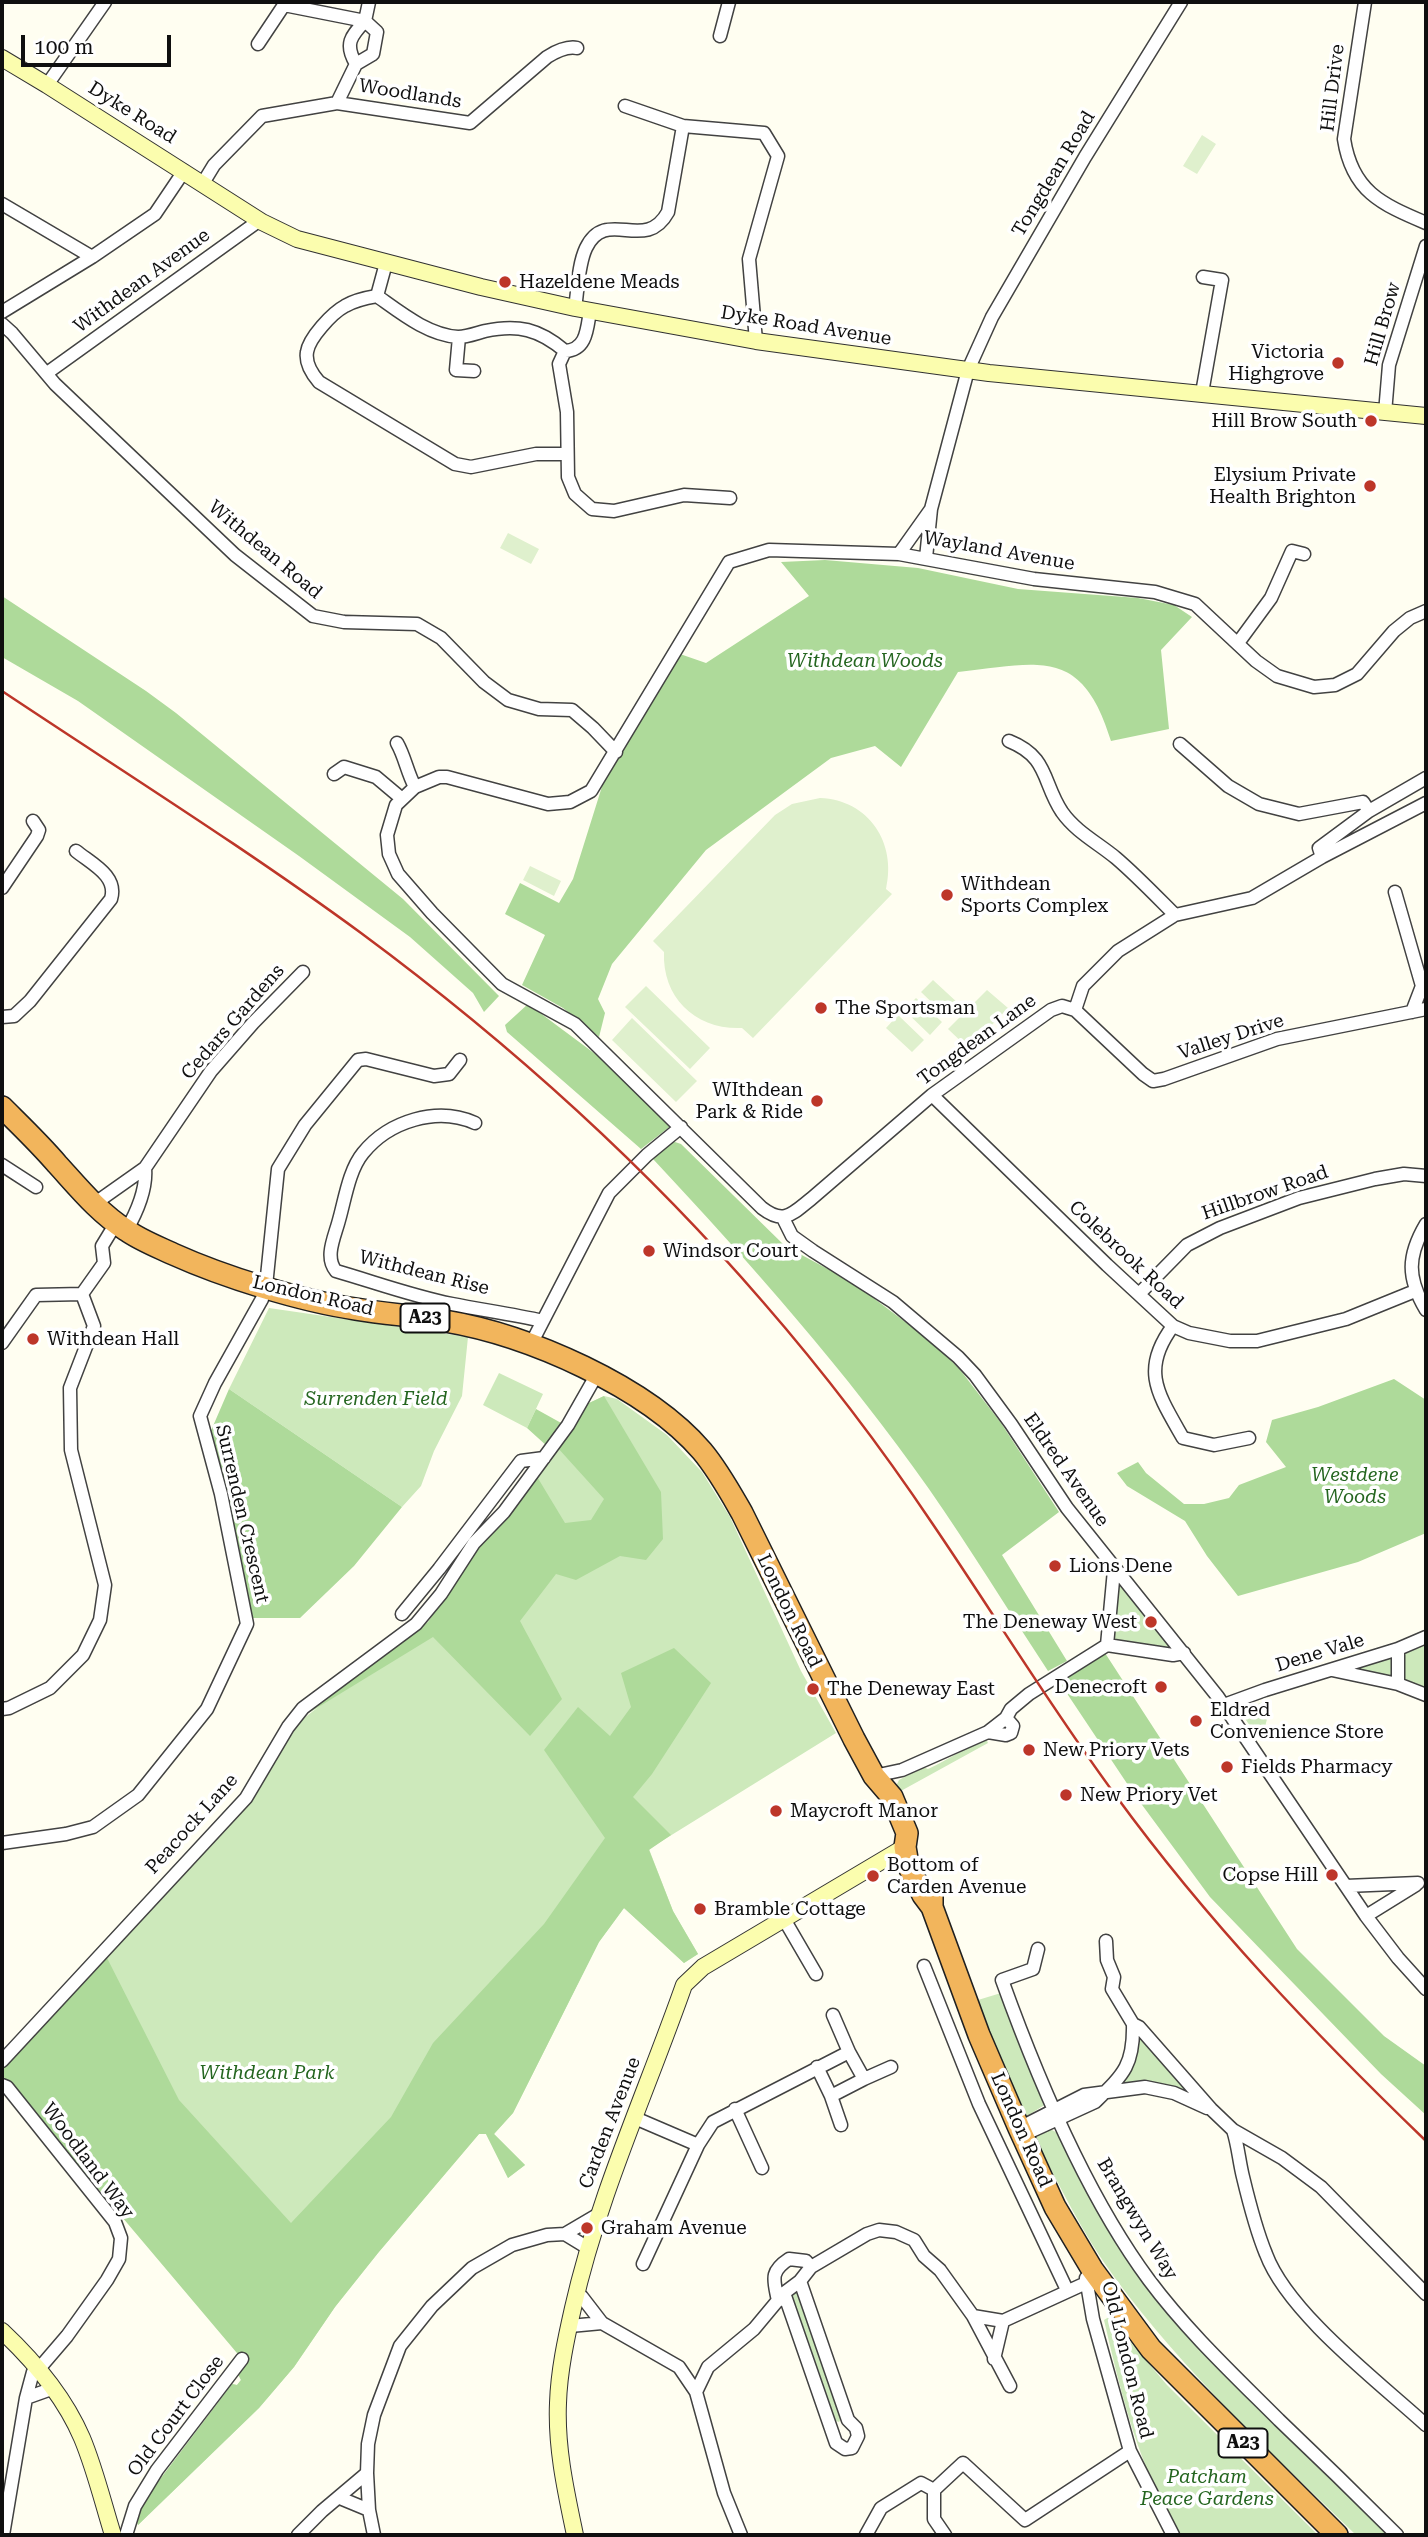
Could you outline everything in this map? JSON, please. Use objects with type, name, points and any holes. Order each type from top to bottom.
[{"type":"highway","name":"London Road","points":[[2,1107],[94,1204],[121,1227],[174,1255],[266,1286],[353,1309],[447,1321],[531,1344],[597,1374],[649,1406],[702,1451],[742,1513],[803,1639],[881,1783],[874,1789],[896,1836],[905,1847],[913,1875],[932,1906],[991,2064],[1089,2276]]},
{"type":"highway","name":"A23","points":[[1089,2276],[1151,2349],[1337,2535]]},
{"type":"street","points":[[47,85],[105,2]]},
{"type":"street","points":[[356,64],[349,53],[351,36],[365,21],[369,2]]},
{"type":"street","points":[[720,36],[729,2]]},
{"type":"street","name":"Tongdean Road","points":[[931,509],[968,370],[999,305],[1085,157],[1181,2]]},
{"type":"street","name":"Hill Drive","points":[[1365,2],[1344,138],[1346,155],[1352,171],[1368,191],[1426,223]]},
{"type":"street","points":[[258,44],[284,5],[365,21],[377,32],[373,54],[356,64],[337,103]]},
{"type":"street","name":"Woodlands","points":[[203,183],[214,165],[262,116],[337,103],[470,123],[547,57],[572,47],[577,48]]},
{"type":"street","name":"Dyke Road","points":[[2,58],[203,183]]},
{"type":"street","points":[[625,106],[683,126],[764,133],[778,156],[749,259],[756,341]]},
{"type":"street","points":[[565,351],[577,348],[583,342],[584,252],[591,240],[601,232],[612,229],[645,232],[663,222],[668,212],[683,126]]},
{"type":"street","points":[[2,312],[92,257],[155,214],[184,171]]},
{"type":"street","name":"Dyke Road Avenue","points":[[203,183],[260,220],[297,239],[386,263],[583,309],[756,341],[968,370],[1113,387],[1202,393],[1426,416]]},
{"type":"street","points":[[2,204],[92,257]]},
{"type":"street","name":"Withdean Avenue","points":[[47,373],[260,220]]},
{"type":"street","name":"Hill Brow","points":[[1385,413],[1389,365],[1426,246]]},
{"type":"street","points":[[377,296],[386,263]]},
{"type":"street","points":[[1202,393],[1222,280],[1203,277]]},
{"type":"street","points":[[565,351],[553,341],[530,330],[506,327],[459,337],[421,327],[377,296],[343,307],[320,328],[307,351],[310,373],[318,382],[455,464],[471,467],[536,454],[566,454]]},
{"type":"street","name":"Withdean Road","points":[[2,324],[55,384],[235,555],[313,616],[344,622],[416,624],[441,638],[484,682],[508,700],[538,709],[572,710],[616,752]]},
{"type":"street","points":[[459,337],[456,370],[474,371]]},
{"type":"street","points":[[565,351],[559,364],[567,412],[568,477],[575,494],[592,509],[614,511],[684,495],[730,498]]},
{"type":"street","points":[[899,554],[931,509]]},
{"type":"street","points":[[926,558],[931,509]]},
{"type":"street","name":"Wayland Avenue","points":[[616,752],[729,562],[769,551],[899,554],[1034,579],[1155,593],[1195,604],[1256,661],[1277,676],[1314,687],[1335,685],[1357,674],[1394,631],[1410,618],[1426,611]]},
{"type":"street","points":[[1238,643],[1271,598],[1292,551]]},
{"type":"street","points":[[1009,741],[1025,747],[1041,764],[1062,811],[1075,827],[1115,858],[1175,915]]},
{"type":"street","points":[[397,743],[415,787]]},
{"type":"street","points":[[1180,744],[1228,786],[1259,804],[1299,814],[1363,802],[1369,811]]},
{"type":"street","points":[[616,752],[591,791],[570,802],[548,804],[447,777],[439,777],[415,787],[401,798],[392,814],[387,835],[389,854],[398,874],[432,914],[502,984],[575,1024],[762,1208],[773,1216],[783,1218]]},
{"type":"street","points":[[334,774],[344,766],[376,777],[401,798]]},
{"type":"street","points":[[1322,857],[1319,848],[1369,811],[1426,778]]},
{"type":"street","points":[[1075,1010],[1083,986],[1118,951],[1175,915],[1252,898],[1322,857],[1426,803]]},
{"type":"street","points":[[2,888],[37,836],[39,830],[33,821]]},
{"type":"street","points":[[2,1017],[14,1016],[30,1002],[111,899],[113,887],[109,878],[76,851]]},
{"type":"street","points":[[1395,892],[1424,988],[1412,1012]]},
{"type":"street","name":"Cedars Gardens","points":[[94,1204],[145,1168],[211,1071],[303,972]]},
{"type":"street","name":"Tongdean Lane","points":[[783,1218],[802,1206],[932,1095],[1051,1010],[1062,1006],[1075,1010]]},
{"type":"street","name":"Valley Drive","points":[[1075,1010],[1153,1081],[1277,1039],[1426,1009]]},
{"type":"street","name":"Surrenden Crescent","points":[[2,1843],[66,1835],[93,1827],[138,1795],[206,1709],[247,1624],[221,1494],[200,1416],[215,1383],[262,1299],[266,1286],[278,1169],[305,1125],[355,1062],[366,1059],[434,1076],[449,1073],[460,1060]]},
{"type":"street","name":"Colebrook Road","points":[[932,1095],[1173,1326],[1205,1337],[1257,1341],[1346,1319],[1415,1291]]},
{"type":"street","name":"Withdean Rise","points":[[475,1123],[461,1117],[430,1116],[394,1127],[362,1153],[340,1218],[330,1264],[336,1271],[407,1292],[452,1304],[543,1321]]},
{"type":"street","points":[[531,1344],[609,1193],[647,1155],[683,1129]]},
{"type":"street","points":[[2,1165],[36,1188]]},
{"type":"street","name":"Cedars Gardens","points":[[82,1294],[104,1263],[102,1246],[134,1216],[146,1182],[145,1168]]},
{"type":"street","name":"Hillbrow Road","points":[[1139,1294],[1187,1245],[1210,1232],[1299,1198],[1404,1174],[1426,1176]]},
{"type":"street","name":"Eldred Avenue","points":[[783,1218],[792,1236],[893,1302],[958,1357],[1011,1424],[1066,1508],[1224,1705],[1366,1916],[1426,1989]]},
{"type":"street","points":[[1426,1224],[1416,1240],[1411,1277],[1415,1291],[1426,1310]]},
{"type":"street","points":[[2,1343],[36,1295],[82,1294],[94,1326],[70,1388],[71,1450],[105,1585],[100,1619],[83,1656],[50,1688],[2,1709]]},
{"type":"street","points":[[1173,1326],[1156,1353],[1154,1374],[1160,1394],[1183,1438],[1214,1445],[1249,1438]]},
{"type":"street","name":"Peacock Lane","points":[[2,2061],[246,1798],[288,1727],[303,1708],[416,1624],[441,1594],[474,1543],[504,1512],[568,1425],[597,1374]]},
{"type":"street","points":[[402,1614],[521,1461],[544,1458]]},
{"type":"street","points":[[1107,1645],[1114,1570]]},
{"type":"street","name":"Dene Vale","points":[[1224,1705],[1398,1649],[1426,1637]]},
{"type":"street","points":[[881,1783],[902,1770],[988,1731],[1006,1718],[1011,1709],[1029,1694],[1107,1645],[1173,1655],[1184,1653]]},
{"type":"street","points":[[1398,1649],[1398,1685]]},
{"type":"street","points":[[1329,1670],[1398,1685],[1426,1695]]},
{"type":"street","name":"Carden Avenue","points":[[575,2535],[564,2485],[558,2435],[560,2374],[569,2326],[598,2214],[684,1985],[703,1967],[905,1847]]},
{"type":"street","points":[[1346,1886],[1422,1883]]},
{"type":"street","points":[[1366,1916],[1422,1883]]},
{"type":"street","points":[[784,1919],[816,1974]]},
{"type":"street","points":[[1104,2093],[1129,2065],[1133,2044],[1133,2024],[1112,1989],[1114,1976],[1107,1960],[1106,1941]]},
{"type":"street","name":"Brangwyn Way","points":[[1038,1949],[1033,1969],[1002,1980],[1056,2114],[1109,2218],[1172,2309],[1223,2365],[1396,2535]]},
{"type":"street","points":[[924,1966],[979,2104],[1067,2290]]},
{"type":"street","points":[[833,2015],[863,2079]]},
{"type":"street","points":[[1133,2024],[1139,2027],[1233,2130],[1282,2158],[1321,2187],[1426,2294]]},
{"type":"street","points":[[643,2264],[698,2145],[713,2122],[849,2052]]},
{"type":"street","points":[[967,2072],[991,2064]]},
{"type":"street","points":[[817,2067],[831,2095],[841,2125]]},
{"type":"street","points":[[831,2095],[891,2067]]},
{"type":"street","name":"Woodland Way","points":[[2,2085],[7,2087],[114,2222],[121,2238],[119,2259],[107,2280],[67,2336],[38,2368]]},
{"type":"street","points":[[1021,2131],[1056,2114],[1084,2095],[1145,2087],[1174,2092],[1211,2109]]},
{"type":"street","points":[[735,2109],[762,2168]]},
{"type":"street","points":[[635,2118],[698,2145]]},
{"type":"street","points":[[1233,2130],[1243,2177],[1266,2254],[1280,2282],[1299,2306],[1342,2349],[1426,2425]]},
{"type":"street","points":[[374,2535],[369,2510],[368,2444],[374,2415],[400,2346],[432,2306],[472,2268],[512,2245],[547,2235],[565,2234],[598,2214]]},
{"type":"street","points":[[696,2392],[708,2367],[754,2329],[811,2267],[867,2234],[879,2230],[896,2232],[931,2249],[940,2270],[973,2316],[1010,2386]]},
{"type":"street","points":[[565,2234],[588,2248]]},
{"type":"street","points":[[800,2281],[848,2420],[856,2428],[858,2437],[852,2448],[845,2449],[836,2443],[797,2328],[774,2278],[777,2266],[789,2259],[806,2261],[811,2267]]},
{"type":"street","points":[[973,2316],[1003,2321],[1067,2290],[1089,2276]]},
{"type":"street","name":"Old London Road","points":[[1089,2276],[1093,2319],[1130,2451],[1173,2535]]},
{"type":"street","points":[[577,2294],[602,2323],[678,2367],[696,2392],[724,2493],[741,2535]]},
{"type":"street","points":[[994,2359],[1003,2321]]},
{"type":"street","points":[[797,2328],[813,2322]]},
{"type":"street","points":[[569,2326],[602,2323]]},
{"type":"street","points":[[2,2330],[54,2388],[81,2436],[113,2535]]},
{"type":"street","name":"Old Court Close","points":[[126,2535],[135,2506],[157,2470],[242,2359]]},
{"type":"street","points":[[678,2367],[708,2367]]},
{"type":"street","points":[[3,2535],[26,2398],[33,2372],[38,2368]]},
{"type":"street","points":[[26,2398],[54,2388]]},
{"type":"street","points":[[831,2427],[848,2420]]},
{"type":"street","points":[[945,2535],[934,2519],[934,2490],[963,2463],[1025,2520],[1130,2451]]},
{"type":"street","points":[[298,2535],[367,2473]]},
{"type":"street","points":[[866,2535],[881,2508],[921,2483],[934,2490]]},
{"type":"street","points":[[340,2498],[369,2510]]},
{"type":"green space","points":[[1202,135],[1216,144],[1197,174],[1183,166]]},
{"type":"green space","points":[[508,533],[539,549],[531,564],[500,548]]},
{"type":"green space","name":"Withdean Woods","points":[[825,560],[918,568],[1018,589],[1138,598],[1174,605],[1192,617],[1161,650],[1169,729],[1111,741],[1099,710],[1086,689],[1071,675],[1054,668],[1035,665],[958,672],[901,767],[875,746],[831,758],[706,850],[612,964],[598,999],[605,1013],[599,1037],[563,1008],[522,985],[545,935],[505,914],[520,883],[559,903],[573,879],[605,777],[680,654],[706,663],[809,596],[781,562]]},
{"type":"green space","points":[[2,596],[176,713],[403,899],[499,996],[484,1012],[473,993],[410,937],[78,701],[2,657]]},
{"type":"green space","points":[[820,798],[853,807],[876,827],[887,856],[886,889],[892,894],[753,1038],[742,1028],[725,1027],[697,1017],[676,997],[665,969],[664,952],[653,941],[775,815],[792,804]]},
{"type":"green space","points":[[530,866],[561,881],[554,896],[523,880]]},
{"type":"green space","points":[[933,980],[959,1004],[947,1017],[921,992]]},
{"type":"green space","points":[[646,986],[710,1048],[690,1069],[625,1007]]},
{"type":"green space","points":[[987,990],[1008,1008],[969,1049],[948,1029]]},
{"type":"green space","points":[[916,998],[942,1022],[930,1035],[904,1010]]},
{"type":"green space","points":[[528,1004],[598,1056],[672,1125],[641,1149],[507,1032],[505,1025]]},
{"type":"green space","points":[[898,1015],[924,1040],[912,1052],[886,1028]]},
{"type":"green space","points":[[632,1018],[697,1081],[676,1102],[612,1040]]},
{"type":"green space","points":[[669,1143],[681,1144],[785,1246],[852,1282],[936,1345],[961,1371],[1001,1423],[1059,1512],[1002,1555],[1067,1661],[1048,1671],[944,1511],[865,1402],[762,1278],[653,1159]]},
{"type":"green space","name":"Surrenden Field","points":[[269,1308],[468,1337],[462,1396],[434,1451],[421,1486],[402,1507],[229,1389]]},
{"type":"green space","points":[[499,1373],[543,1394],[527,1428],[483,1405]]},
{"type":"green space","name":"Westdene Woods","points":[[1394,1379],[1426,1400],[1426,1533],[1358,1562],[1238,1596],[1207,1556],[1185,1521],[1127,1486],[1117,1473],[1138,1462],[1146,1473],[1184,1504],[1204,1504],[1229,1498],[1239,1485],[1286,1467],[1266,1442],[1272,1420],[1318,1407]]},
{"type":"green space","points":[[229,1389],[402,1507],[354,1566],[300,1618],[247,1618],[210,1433]]},
{"type":"green space","name":"Withdean Park","points":[[604,1396],[617,1399],[667,1435],[702,1472],[730,1517],[801,1671],[836,1733],[649,1849],[673,1911],[698,1954],[684,1963],[624,1908],[599,1942],[513,2113],[494,2134],[525,2165],[508,2178],[486,2134],[479,2134],[378,2253],[335,2307],[294,2367],[259,2408],[138,2525],[136,2522],[232,2384],[237,2385],[241,2380],[238,2374],[246,2363],[73,1988],[239,1812],[290,1729],[428,1622],[480,1544],[587,1404]]},
{"type":"green space","points":[[604,1396],[661,1492],[663,1539],[646,1560],[620,1556],[576,1580],[556,1574],[520,1621],[562,1699],[530,1736],[433,1637],[307,1714],[428,1622],[480,1544],[536,1475],[565,1523],[591,1520],[604,1499],[557,1447],[587,1404]]},
{"type":"green space","points":[[536,1409],[563,1424],[548,1447],[527,1428]]},
{"type":"green space","points":[[1121,1586],[1169,1648],[1113,1639],[1117,1590]]},
{"type":"green space","points":[[1426,1644],[1426,1690],[1349,1669]]},
{"type":"green space","points":[[674,1648],[711,1683],[652,1774],[633,1797],[671,1835],[649,1850],[673,1911],[698,1954],[684,1963],[624,1908],[599,1942],[513,2113],[494,2134],[525,2165],[508,2178],[486,2134],[479,2134],[378,2253],[335,2307],[294,2367],[259,2408],[138,2525],[145,2499],[232,2384],[237,2385],[241,2380],[238,2374],[242,2359],[2,2075],[2,2064],[105,1954],[179,2100],[291,2223],[391,2117],[433,2043],[544,1924],[605,1838],[544,1750],[578,1707],[610,1736],[631,1707],[621,1673]]},
{"type":"green space","points":[[1105,1653],[1297,1949],[1384,2036],[1426,2066],[1426,2115],[1381,2074],[1210,1897],[1134,1794],[1060,1683]]},
{"type":"green space","points":[[1265,1701],[1267,1720],[1258,1738],[1242,1714],[1244,1710]]},
{"type":"green space","points":[[986,1739],[988,1743],[899,1792],[896,1786],[899,1780],[923,1767],[928,1769]]},
{"type":"green space","points":[[1001,1993],[1046,2104],[1027,2116],[1002,2063],[978,2000]]},
{"type":"green space","points":[[1139,2036],[1188,2091],[1153,2085],[1118,2086]]},
{"type":"green space","points":[[1052,2130],[1059,2134],[1153,2294],[1389,2535],[1356,2535],[1261,2443],[1170,2347],[1115,2278],[1072,2210],[1035,2139],[1042,2131]]},
{"type":"green space","points":[[795,2291],[798,2292],[841,2419],[839,2422],[833,2420],[790,2297]]},
{"type":"green space","name":"Patcham Peace Gardens","points":[[1109,2317],[1167,2385],[1318,2535],[1181,2535],[1154,2485],[1133,2431],[1104,2320]]},
{"type":"railway","points":[[2,691],[273,871],[415,974],[572,1106],[671,1201],[808,1355],[872,1438],[1092,1763],[1151,1843],[1225,1932],[1303,2018],[1426,2141]]},
{"type":"place","name":"Hazeldene Meads","points":[[505,282]]},
{"type":"place","name":"Victoria Highgrove","points":[[1338,363]]},
{"type":"place","name":"Hill Brow South","points":[[1371,421]]},
{"type":"place","name":"Elysium Private Health Brighton","points":[[1370,486]]},
{"type":"place","name":"Withdean Sports Complex","points":[[947,895]]},
{"type":"place","name":"The Sportsman","points":[[821,1008]]},
{"type":"place","name":"WIthdean Park & Ride","points":[[817,1101]]},
{"type":"place","name":"Windsor Court","points":[[649,1251]]},
{"type":"place","name":"Withdean Hall","points":[[33,1339]]},
{"type":"place","name":"Lions Dene","points":[[1055,1566]]},
{"type":"place","name":"The Deneway West","points":[[1151,1622]]},
{"type":"place","name":"Denecroft","points":[[1161,1687]]},
{"type":"place","name":"The Deneway East","points":[[813,1689]]},
{"type":"place","name":"Eldred Convenience Store","points":[[1196,1721]]},
{"type":"place","name":"New Priory Vets","points":[[1029,1750]]},
{"type":"place","name":"Fields Pharmacy","points":[[1227,1767]]},
{"type":"place","name":"New Priory Vet","points":[[1066,1795]]},
{"type":"place","name":"Maycroft Manor","points":[[776,1811]]},
{"type":"place","name":"Copse Hill","points":[[1332,1875]]},
{"type":"place","name":"Bottom of Carden Avenue","points":[[873,1876]]},
{"type":"place","name":"Bramble Cottage","points":[[700,1909]]},
{"type":"place","name":"Graham Avenue","points":[[587,2228]]}]
